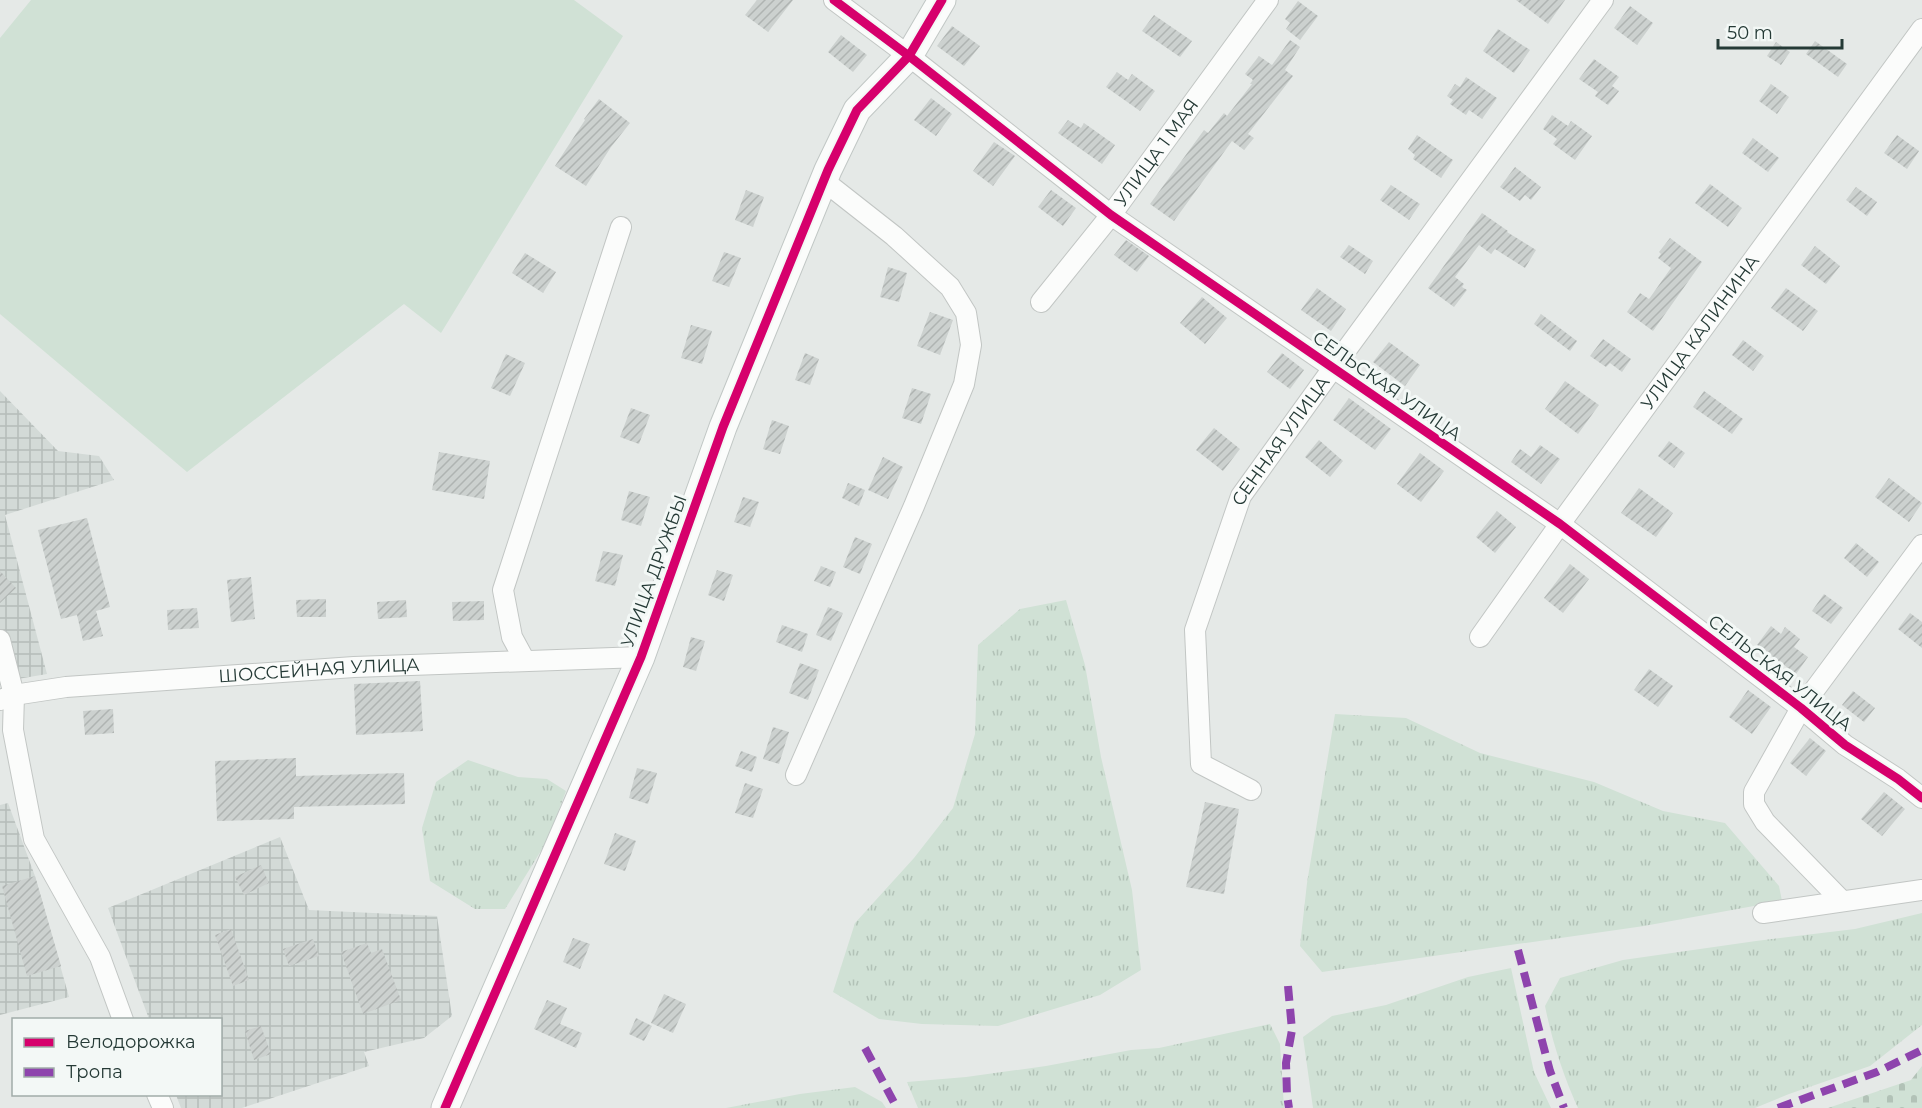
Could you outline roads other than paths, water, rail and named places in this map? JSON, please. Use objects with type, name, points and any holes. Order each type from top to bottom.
[{"type":"street","name":"СЕЛЬСКАЯ УЛИЦА","points":[[834,0],[1112,215],[1560,524],[1801,708],[1845,745],[1898,779],[1922,798]]},
{"type":"street","name":"УЛИЦА ДРУЖБЫ","points":[[445,1108],[641,657],[723,426],[824,181],[857,110],[909,56],[942,0]]},
{"type":"street","name":"УЛИЦА 1 МАЯ","points":[[1041,302],[1112,215],[1268,0]]},
{"type":"street","name":"СЕННАЯ УЛИЦА","points":[[1251,790],[1201,764],[1195,630],[1241,496],[1603,0]]},
{"type":"street","name":"УЛИЦА КАЛИНИНА","points":[[1480,637],[1922,29]]},
{"type":"street","points":[[796,775],[931,466],[964,384],[972,345],[966,313],[951,287],[894,236],[824,181]]},
{"type":"street","points":[[525,661],[512,637],[503,590],[621,227]]},
{"type":"street","points":[[1842,901],[1765,822],[1755,804],[1755,792],[1801,708],[1922,545]]},
{"type":"street","points":[[0,640],[7,698],[34,839],[100,957],[122,1018]]},
{"type":"street","name":"ШОССЕЙНАЯ УЛИЦА","points":[[7,698],[66,687],[342,668],[641,657]]},
{"type":"street","points":[[1763,913],[1922,890]]}]
